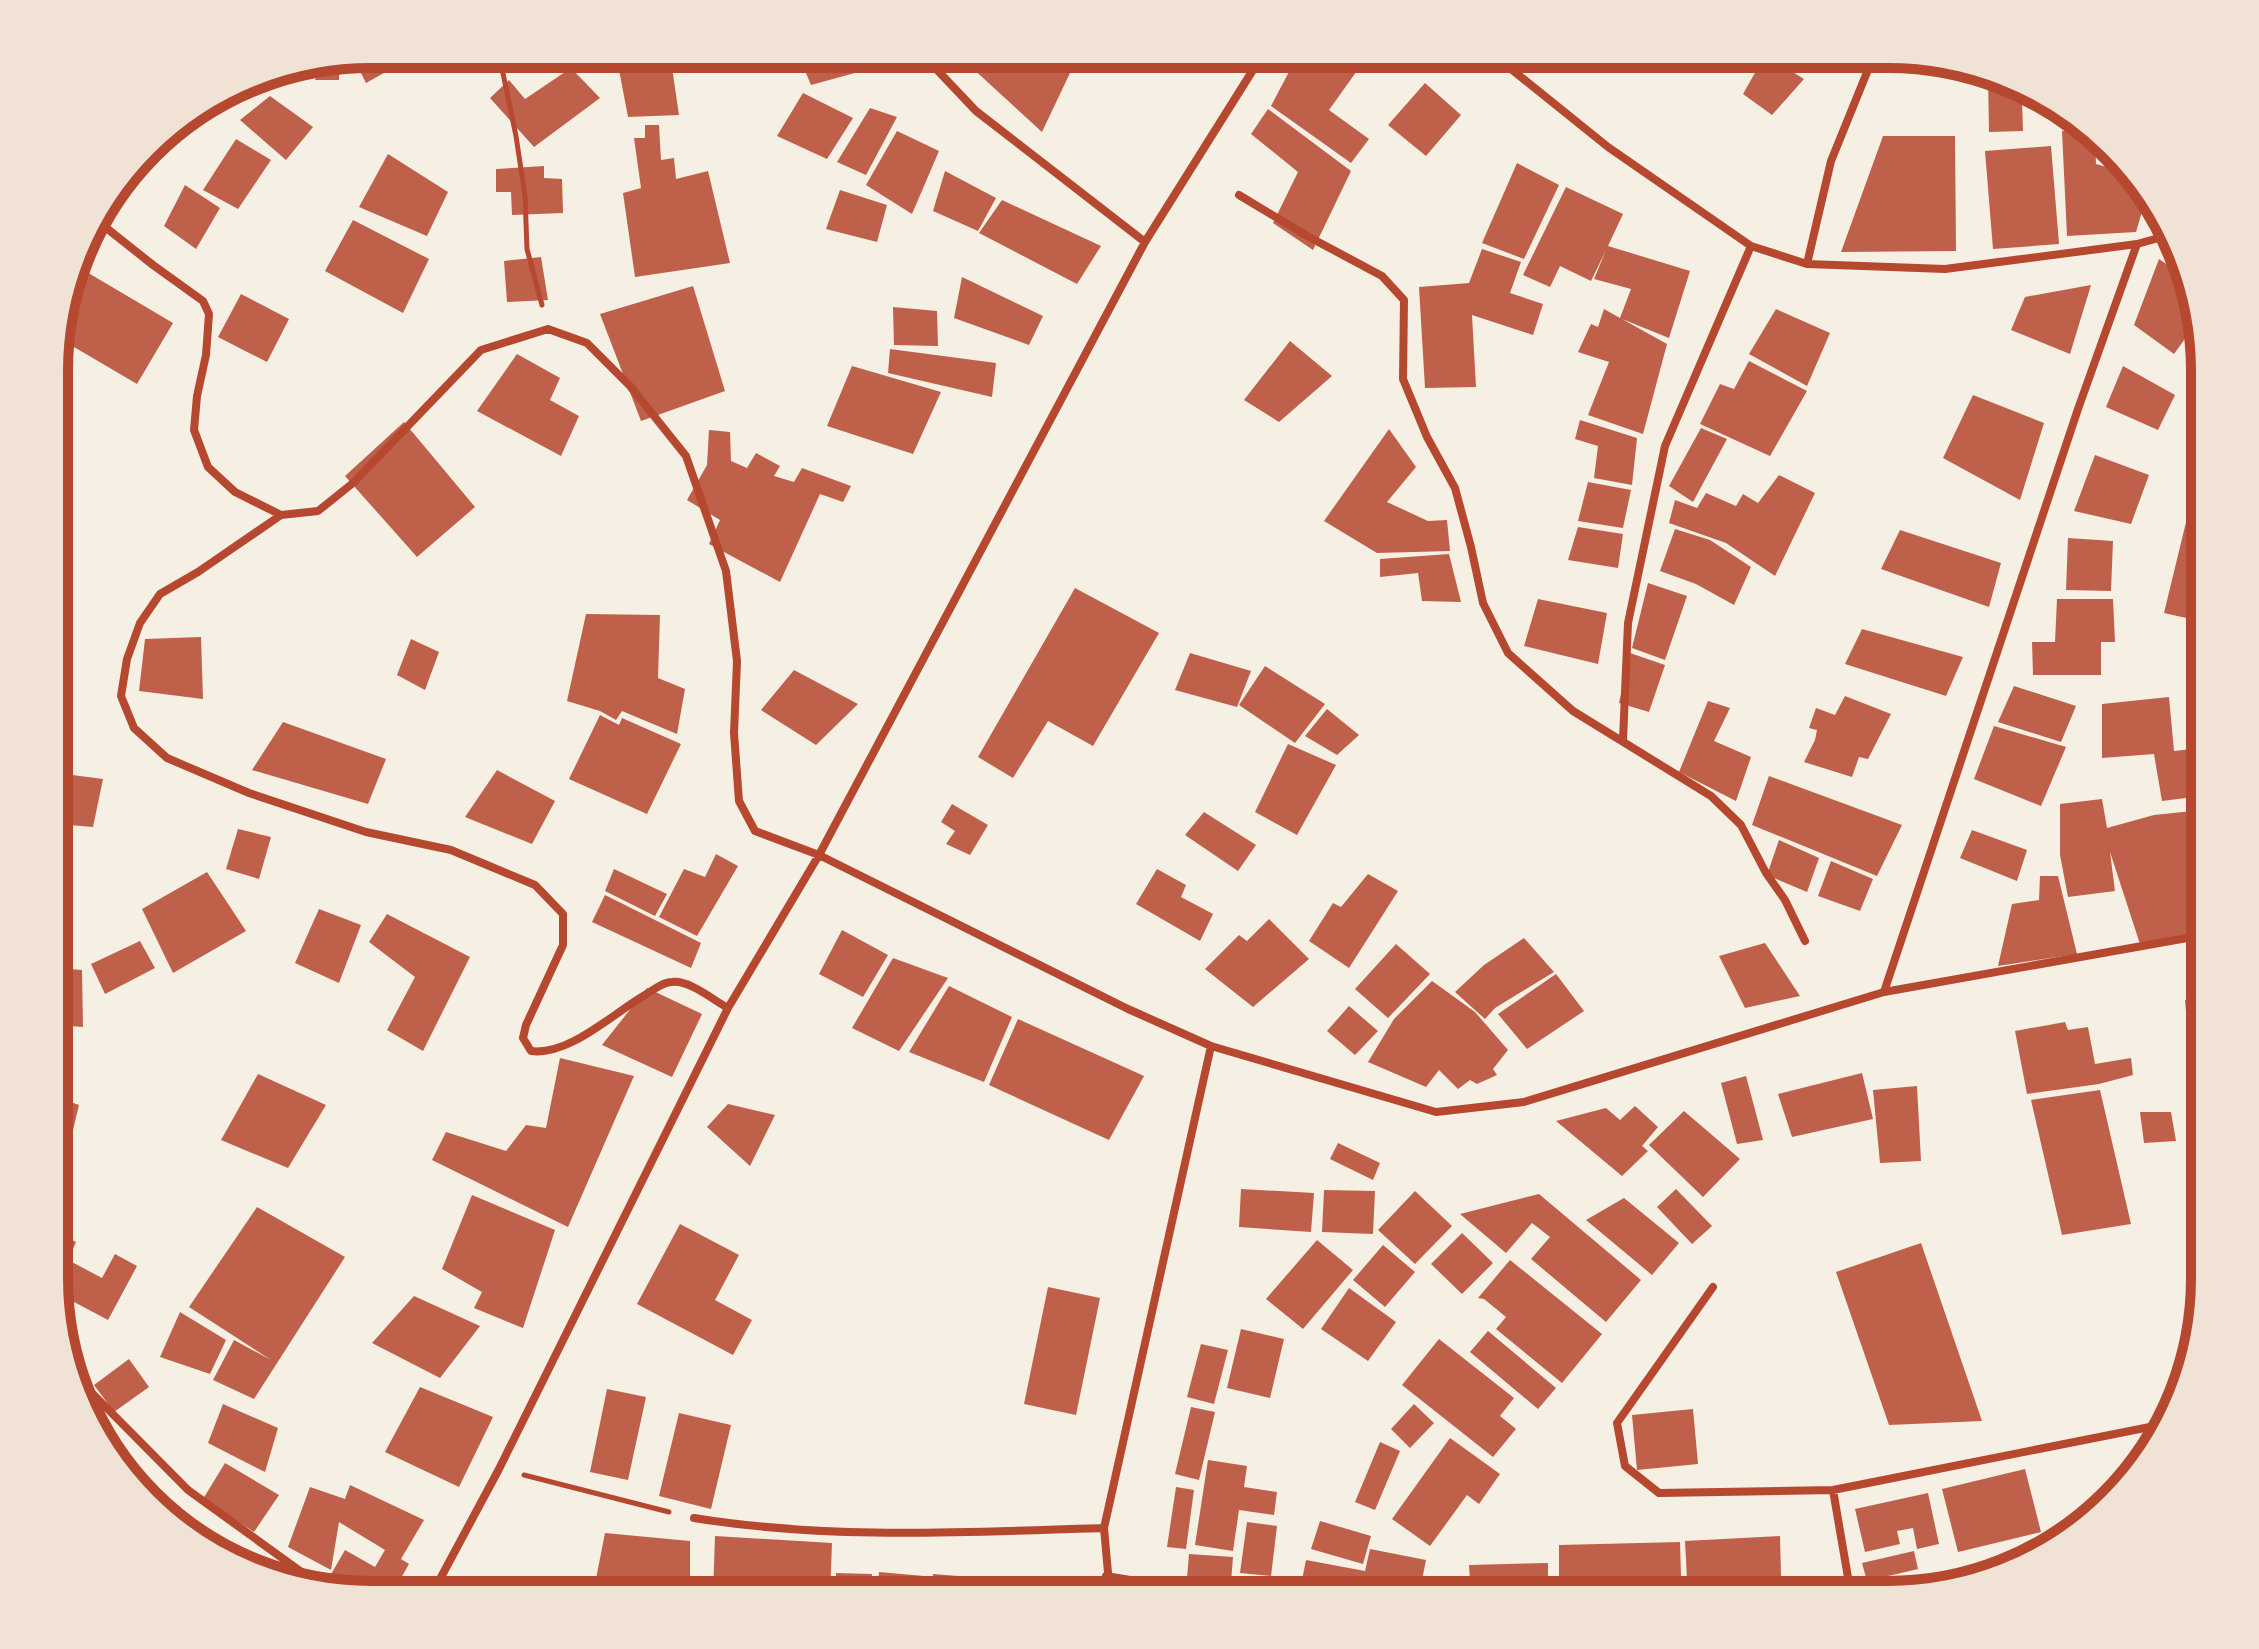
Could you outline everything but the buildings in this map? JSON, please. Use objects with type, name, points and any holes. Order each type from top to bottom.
[{"type":"street","points":[[935,68],[976,111],[1145,242]]},
{"type":"street","points":[[439,1581],[499,1469],[728,1008],[819,855],[1145,242],[1254,68]]},
{"type":"street","points":[[1510,68],[1608,147],[1751,246],[1807,264],[1945,269],[2137,244],[2160,238]]},
{"type":"street","points":[[1807,264],[1831,161],[1869,68]]},
{"type":"street","points":[[1239,195],[1382,276],[1404,300],[1403,379],[1427,437],[1455,488],[1483,603],[1508,653],[1573,711],[1711,796],[1741,825],[1805,941]]},
{"type":"street","points":[[105,227],[203,301],[209,314],[194,430],[208,467],[235,492],[281,515]]},
{"type":"street","points":[[1884,992],[2078,409],[2137,244]]},
{"type":"street","points":[[1623,740],[1628,623],[1665,446],[1751,246]]},
{"type":"street","points":[[728,1008],[685,984],[672,981],[622,1008],[563,1049],[542,1053],[531,1051],[523,1038],[526,1025],[563,945],[563,914],[535,885],[451,850],[366,832],[249,793],[167,758],[134,728],[121,696],[127,659],[140,623],[160,594],[281,515],[318,511],[353,483],[481,350],[548,329],[587,343],[630,386],[686,456],[726,571],[737,661],[734,733],[739,801],[755,831],[819,855],[1128,1009],[1211,1046],[1436,1112],[1524,1102],[1884,992],[2191,937]]},
{"type":"street","points":[[1107,1581],[1104,1528],[1211,1046]]},
{"type":"street","points":[[1713,1287],[1617,1423],[1625,1466],[1659,1493],[1833,1490],[2152,1427]]},
{"type":"street","points":[[90,1391],[188,1490],[303,1573]]},
{"type":"street","points":[[1833,1490],[1849,1581]]},
{"type":"street","points":[[694,1518],[735,1525],[896,1534],[1104,1528]]},
{"type":"street","points":[[1106,1576],[1136,1581]]},
{"type":"path","points":[[502,68],[525,196],[527,249],[548,329]]},
{"type":"path","points":[[499,1469],[694,1518]]}]
